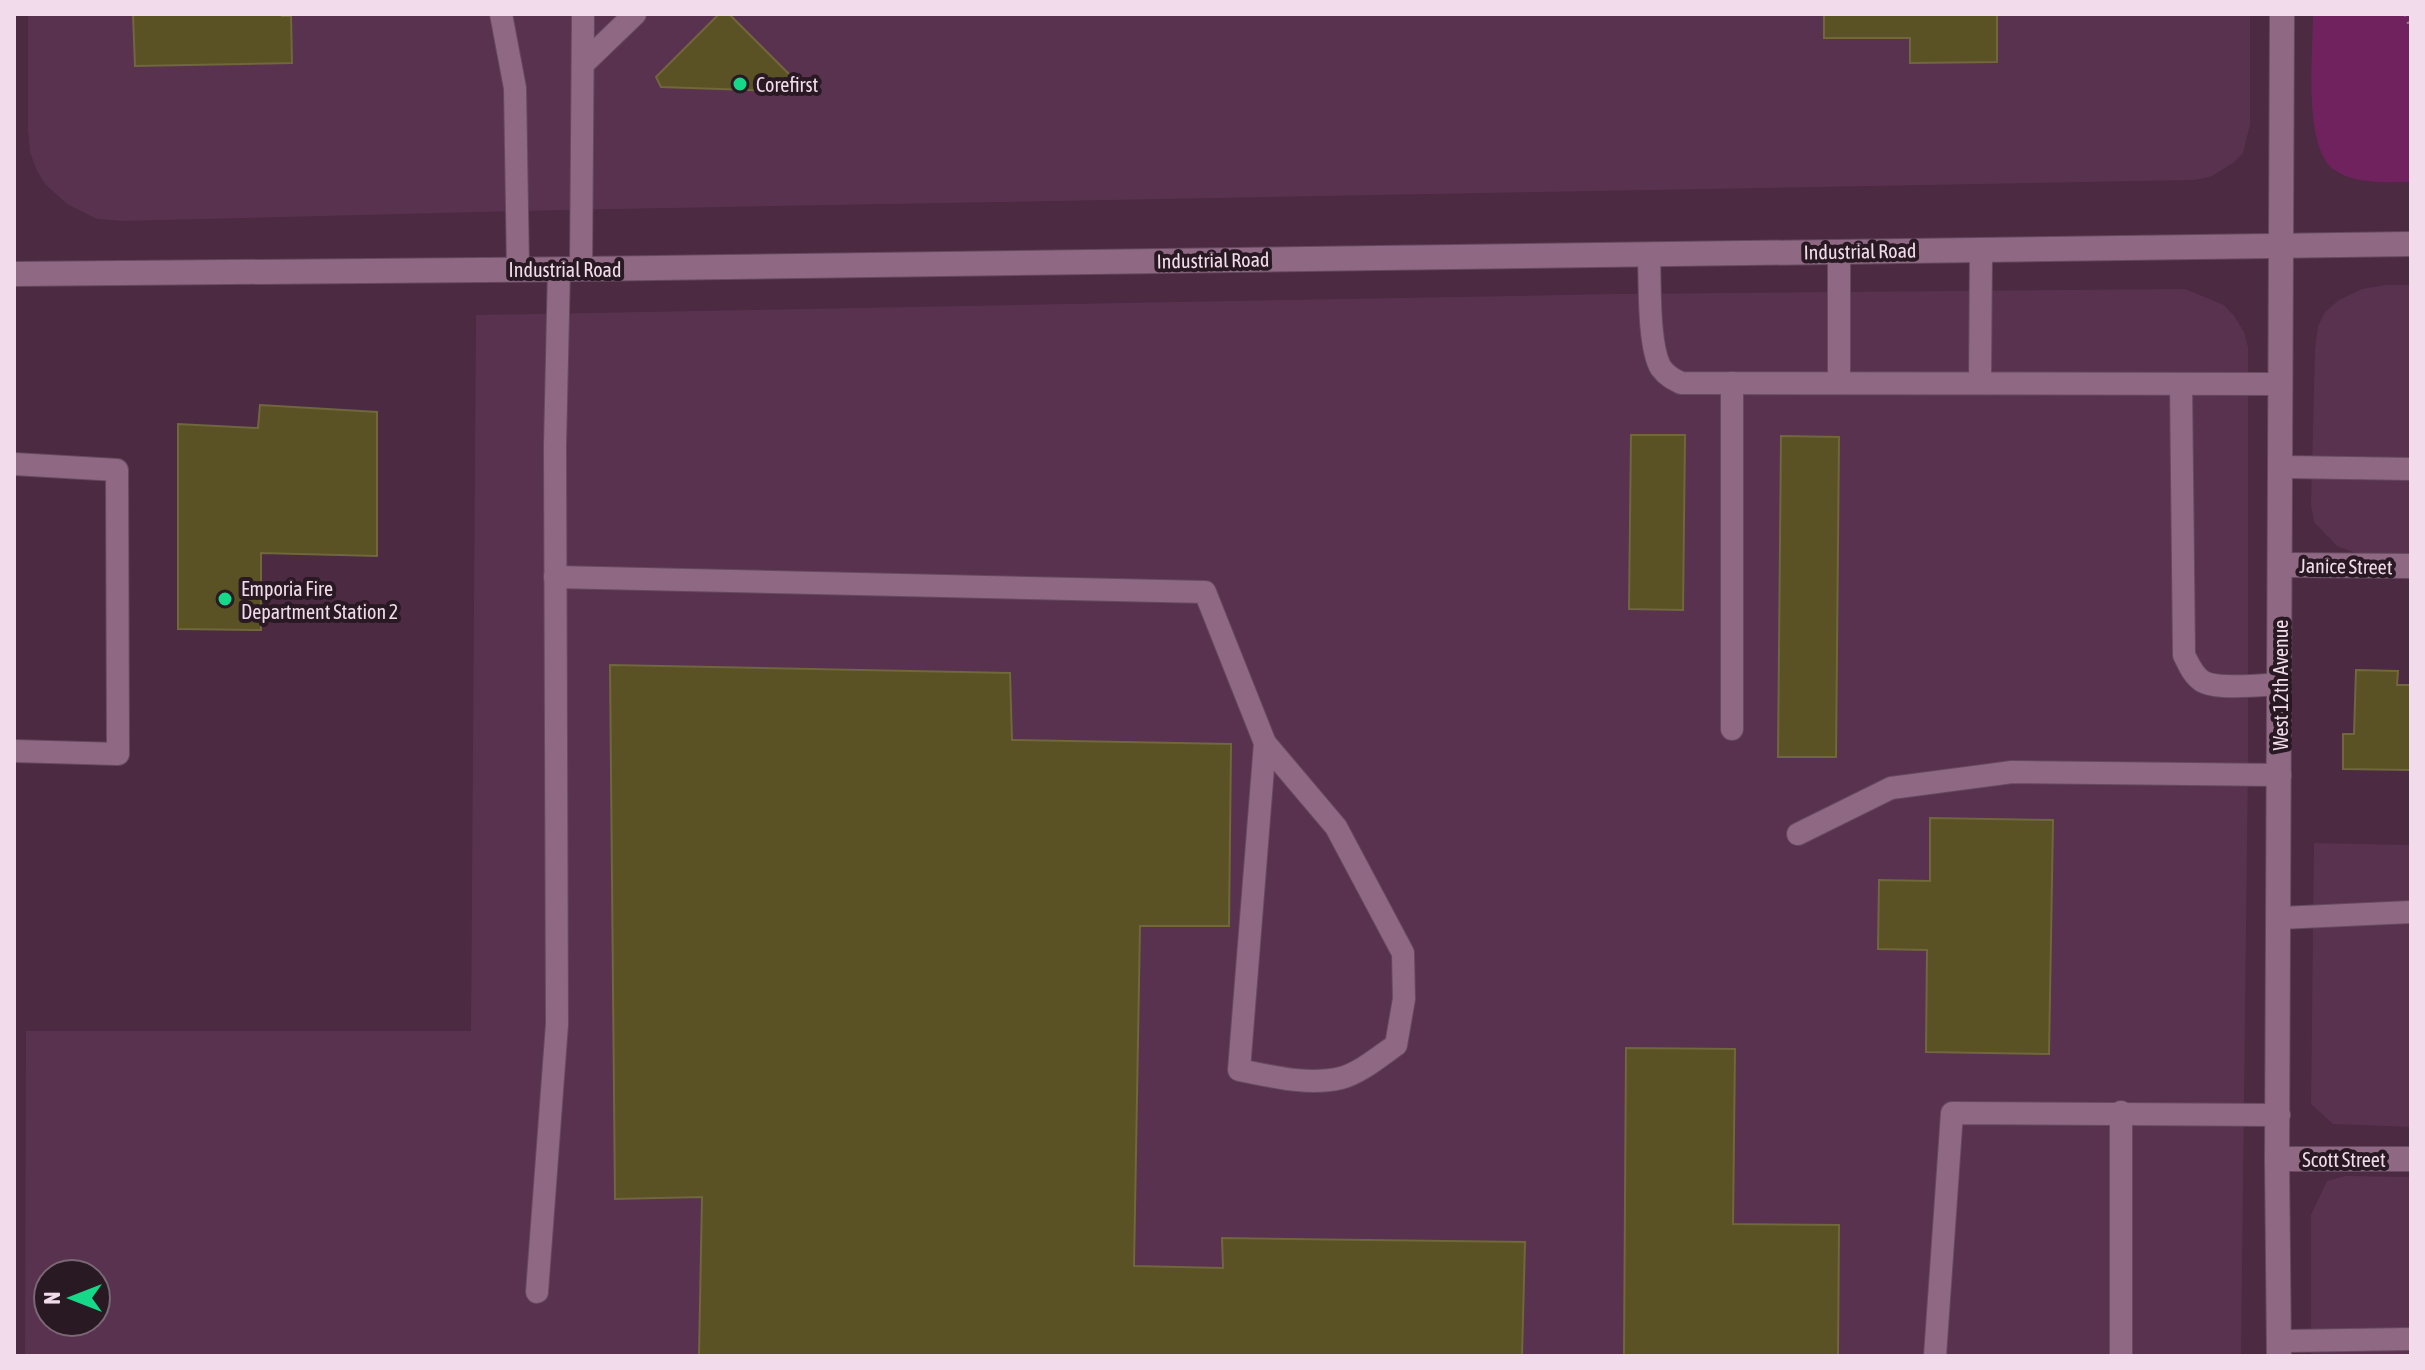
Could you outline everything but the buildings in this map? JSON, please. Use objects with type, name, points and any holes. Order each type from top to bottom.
[{"type":"main road","name":"West 12th Avenue","points":[[2279,1348],[2277,1159],[2282,14]]},
{"type":"main road","name":"Industrial Road","points":[[14,274],[2411,244]]},
{"type":"main road","name":"Janice Street","points":[[2280,565],[2411,566]]},
{"type":"main road","name":"Scott Street","points":[[2277,1159],[2411,1159]]},
{"type":"lane","points":[[501,14],[515,88],[518,269]]},
{"type":"lane","points":[[537,1292],[557,1024],[555,577],[583,64],[583,14]]},
{"type":"lane","points":[[583,64],[635,14]]},
{"type":"lane","points":[[1980,383],[1981,250]]},
{"type":"lane","points":[[1839,252],[1839,383]]},
{"type":"lane","points":[[1649,254],[1654,349],[1660,366],[1670,378],[1681,383],[2281,384]]},
{"type":"lane","points":[[1732,383],[1732,729]]},
{"type":"lane","points":[[2181,384],[2184,655],[2192,671],[2204,682],[2214,685],[2280,684]]},
{"type":"lane","points":[[14,464],[117,470],[118,754],[14,751]]},
{"type":"lane","points":[[2281,467],[2411,469]]},
{"type":"lane","points":[[555,577],[1205,592],[1265,743],[1336,827],[1403,953],[1404,999],[1396,1045],[1342,1078],[1293,1081],[1239,1070],[1265,743]]},
{"type":"lane","points":[[1798,834],[1891,788],[1997,774],[2280,775]]},
{"type":"lane","points":[[2279,918],[2411,912]]},
{"type":"lane","points":[[2121,1112],[2121,1356]]},
{"type":"lane","points":[[1935,1356],[1952,1113],[2279,1115]]},
{"type":"lane","points":[[2279,1348],[2411,1339]]},
{"type":"path","points":[[2406,14],[2411,27]]},
{"type":"shaded area","points":[[28,14],[2250,14],[2250,125],[2243,153],[2233,163],[2212,176],[2195,180],[123,221],[97,219],[67,204],[45,184],[37,171],[30,152],[28,130]]},
{"type":"shaded area","points":[[2313,14],[2411,14],[2411,182],[2371,182],[2351,178],[2333,169],[2324,157],[2313,119]]},
{"type":"shaded area","points":[[2411,285],[2411,554],[2358,554],[2337,546],[2314,522],[2311,505],[2315,350],[2318,326],[2325,312],[2339,300],[2362,289]]},
{"type":"shaded area","points":[[2185,289],[2224,305],[2244,332],[2248,347],[2248,759],[2241,1356],[25,1356],[26,1031],[471,1031],[476,315],[1615,294]]},
{"type":"shaded area","points":[[2314,843],[2411,845],[2411,1127],[2333,1124],[2311,1104]]},
{"type":"shaded area","points":[[2345,1176],[2411,1177],[2411,1356],[2311,1356],[2311,1215],[2327,1181]]},
{"type":"place","name":"Corefirst","points":[[740,84]]},
{"type":"place","name":"Emporia Fire Department Station 2","points":[[225,599]]}]
